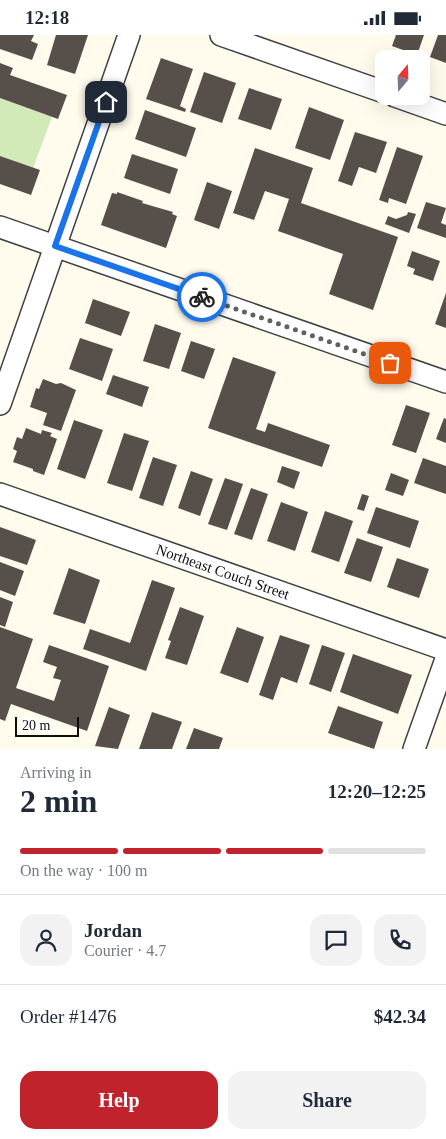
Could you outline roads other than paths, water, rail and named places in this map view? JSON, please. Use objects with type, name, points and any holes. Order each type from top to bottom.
[{"type":"street","points":[[0,404],[129,35]]},
{"type":"street","points":[[221,35],[375,89]]},
{"type":"street","points":[[420,105],[446,114]]},
{"type":"street","points":[[0,227],[446,382]]},
{"type":"street","name":"Northeast Couch Street","points":[[0,494],[446,650]]},
{"type":"street","points":[[414,749],[446,659]]}]
